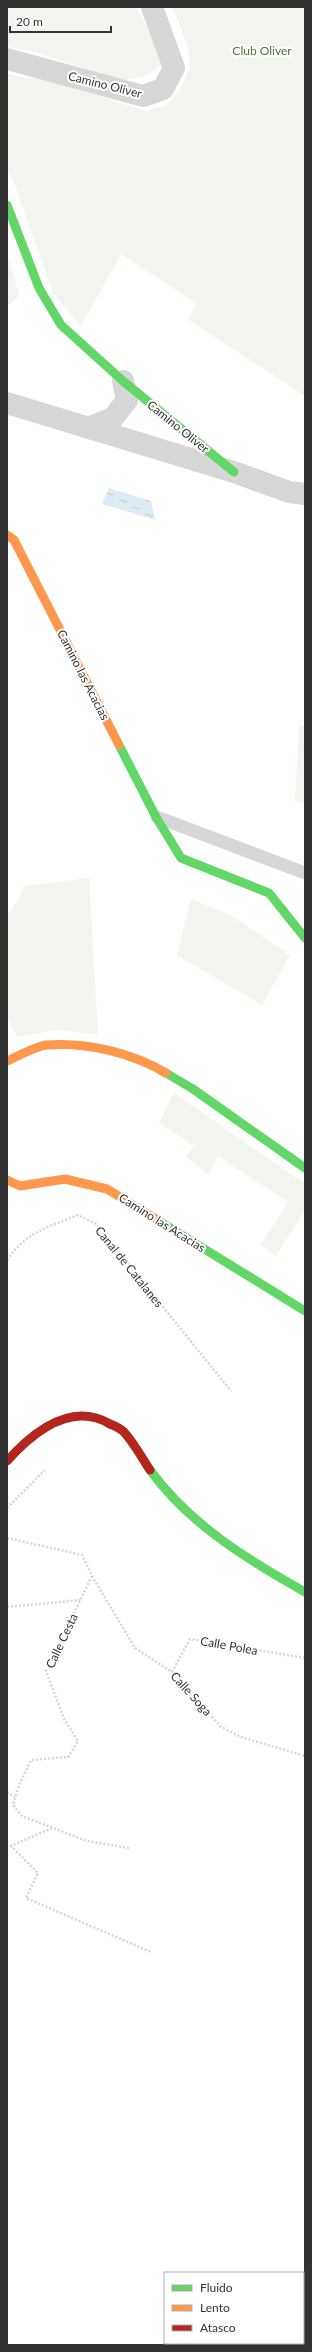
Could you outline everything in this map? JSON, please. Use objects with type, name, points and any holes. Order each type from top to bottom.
[{"type":"street","name":"Camino Oliver","points":[[7,59],[143,96],[156,92],[163,89],[174,68],[152,7]]},
{"type":"street","name":"Camino Oliver","points":[[7,205],[39,288],[61,325],[123,381],[234,472]]},
{"type":"street","points":[[88,428],[113,418],[127,400],[123,381]]},
{"type":"street","points":[[7,403],[234,472],[290,492],[305,494]]},
{"type":"street","name":"Camino las Acacias","points":[[7,535],[14,540],[156,817],[181,858],[269,893],[305,938]]},
{"type":"street","points":[[7,1061],[46,1045],[98,1048],[146,1061],[194,1089],[305,1168]]},
{"type":"street","name":"Camino las Acacias","points":[[7,1180],[20,1186],[65,1179],[107,1189],[305,1311]]},
{"type":"street","points":[[7,1461],[23,1443],[50,1424],[77,1415],[102,1419],[123,1431],[162,1485],[202,1525],[255,1564],[305,1592]]},
{"type":"lane","points":[[156,817],[305,873]]},
{"type":"path","name":"Canal de Catalanes","points":[[7,1260],[17,1246],[36,1231],[78,1215],[96,1224],[231,1391]]},
{"type":"path","points":[[7,1508],[45,1470]]},
{"type":"path","name":"Calle Soga","points":[[7,1538],[82,1555],[92,1576],[135,1648],[172,1672],[221,1727],[241,1738],[305,1756]]},
{"type":"path","name":"Calle Cesta","points":[[15,1797],[31,1760],[68,1757],[78,1741],[64,1719],[46,1671],[92,1576]]},
{"type":"path","points":[[7,1607],[81,1600]]},
{"type":"path","name":"Calle Polea","points":[[172,1672],[190,1639],[305,1658]]},
{"type":"path","points":[[7,1792],[15,1797],[13,1805],[22,1816],[87,1841],[129,1848]]},
{"type":"path","points":[[53,1828],[11,1846],[38,1873],[26,1898],[151,1952]]},
{"type":"green space","points":[[7,7],[136,7],[154,40],[161,65],[147,75],[123,81],[35,52],[7,47]]},
{"type":"green space","name":"Club Oliver","points":[[173,7],[305,7],[305,396],[189,320],[196,303],[121,254],[81,326],[53,293],[13,179],[7,172],[7,74],[54,82],[147,111],[167,105],[180,90],[190,68],[189,52]]},
{"type":"green space","points":[[7,253],[19,296],[7,306]]},
{"type":"green space","points":[[299,725],[305,727],[305,803],[295,801]]},
{"type":"green space","points":[[89,878],[98,1034],[56,1030],[17,1037],[7,1017],[7,914],[10,913],[25,886]]},
{"type":"green space","points":[[191,899],[232,916],[290,955],[262,1005],[177,955]]},
{"type":"green space","points":[[174,1093],[305,1184],[305,1209],[276,1256],[261,1245],[288,1202],[218,1156],[208,1174],[186,1157],[194,1146],[159,1122]]},
{"type":"water","points":[[109,488],[151,501],[155,520],[102,504]]},
{"type":"traffic: fast","points":[[7,205],[39,288],[61,325],[123,381],[234,472]]},
{"type":"traffic: fast","points":[[119,745],[156,817],[181,858],[269,893],[305,938]]},
{"type":"traffic: fast","points":[[166,1073],[193,1089],[305,1168]]},
{"type":"traffic: fast","points":[[159,1221],[305,1311]]},
{"type":"traffic: fast","points":[[150,1470],[166,1489],[201,1524],[241,1554],[305,1592]]},
{"type":"traffic: slow","points":[[7,535],[14,540],[119,745]]},
{"type":"traffic: slow","points":[[7,1061],[42,1046],[78,1045],[109,1050],[139,1060],[166,1073]]},
{"type":"traffic: slow","points":[[7,1180],[20,1186],[65,1179],[107,1189],[159,1221]]},
{"type":"traffic: jam","points":[[7,1461],[17,1450],[41,1430],[67,1418],[81,1416],[95,1418],[116,1426],[131,1441],[150,1470]]}]
